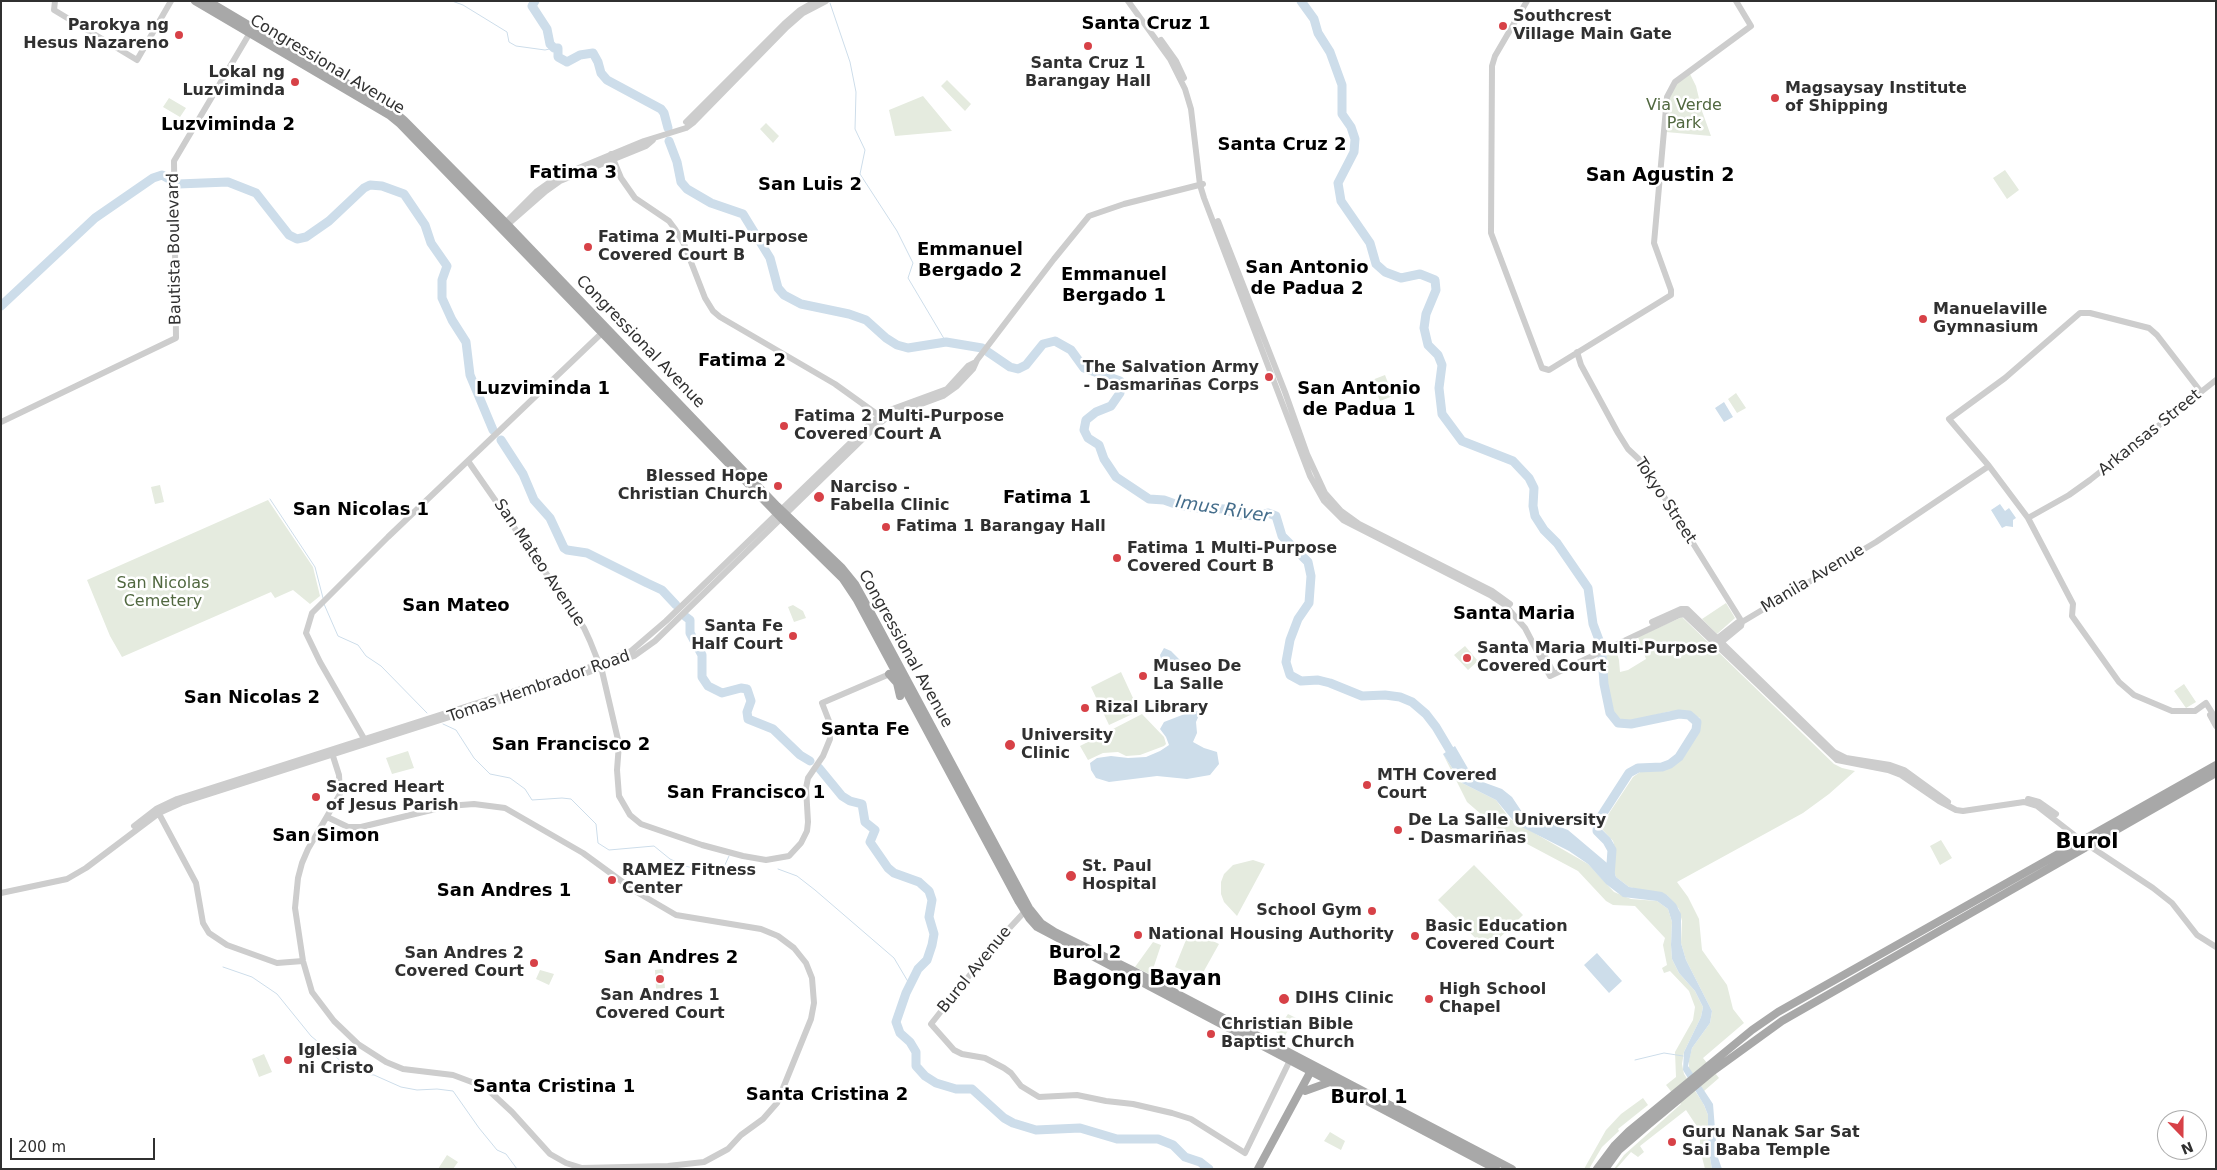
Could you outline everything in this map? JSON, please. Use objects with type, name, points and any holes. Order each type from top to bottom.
[{"type":"main road","name":"Congressional Avenue","points":[[195,1],[251,30],[397,114],[781,513],[851,578],[903,694],[1026,910],[1040,923],[1291,1058],[1512,1169]]},
{"type":"main road","name":"Congressional Avenue","points":[[208,1],[251,30]]},
{"type":"main road","name":"Congressional Avenue","points":[[781,513],[791,527],[849,586],[894,671],[974,801],[1026,910]]},
{"type":"main road","points":[[775,524],[779,522],[791,527]]},
{"type":"main road","points":[[894,671],[897,684],[903,694]]},
{"type":"main road","points":[[1597,1169],[1614,1145],[1711,1069],[1782,1021],[2216,765]]},
{"type":"main road","points":[[2086,841],[2216,773]]},
{"type":"main road","name":"Congressional Avenue","points":[[1314,1069],[1330,1082],[1496,1169]]},
{"type":"main road","points":[[1291,1110],[1305,1091],[1314,1069]]},
{"type":"main road","points":[[1258,1169],[1314,1069]]},
{"type":"main road","points":[[1305,1091],[1330,1082]]},
{"type":"main road","points":[[1605,1169],[1626,1144],[1676,1098]]},
{"type":"street","points":[[55,1],[54,10],[136,60],[171,1]]},
{"type":"street","points":[[505,225],[549,182],[566,173],[686,128],[787,27],[817,3],[826,1]]},
{"type":"street","points":[[1128,1],[1170,59],[1185,89],[1191,109],[1202,185],[1307,469],[1321,496],[1349,524],[1505,604],[1526,628],[1552,675],[1614,646],[1632,633],[1680,609],[1690,611],[1718,642],[1840,755],[1890,765],[1904,770],[1957,807],[1962,808],[2024,798],[2033,799],[2045,805],[2086,841],[2153,888],[2172,904],[2197,934],[2216,947]]},
{"type":"street","points":[[1132,1],[1176,61],[1188,87],[1195,108],[1202,185]]},
{"type":"street","points":[[1527,1],[1495,56],[1492,66],[1490,233],[1542,368],[1545,370],[1551,369],[1671,295],[1671,290],[1654,243],[1667,97],[1675,82],[1751,26],[1736,1]]},
{"type":"street","name":"Bautista Boulevard","points":[[1,422],[176,338],[174,161],[251,30]]},
{"type":"street","points":[[612,157],[620,178],[634,198],[669,221],[675,229],[684,244],[705,298],[713,311],[720,317],[835,384],[882,418]]},
{"type":"street","name":"Tomas Hembrador Road","points":[[600,666],[631,651],[647,640],[882,418],[949,393],[973,369],[976,361],[1089,216],[1124,204],[1202,185]]},
{"type":"street","points":[[2200,392],[2157,335],[2149,328],[2090,313],[2080,313],[2005,378],[1949,419],[1989,466],[2028,518],[2073,604],[2072,616],[2119,682],[2134,695],[2172,711],[2190,712],[2205,705]]},
{"type":"street","points":[[366,742],[306,633],[308,620],[318,606],[605,330]]},
{"type":"street","name":"Tokyo Street","points":[[1577,352],[1581,365],[1618,433],[1628,449],[1643,463],[1742,622]]},
{"type":"street","name":"Arkansas Street","points":[[2028,518],[2084,485],[2216,380]]},
{"type":"street","name":"San Mateo Avenue","points":[[468,461],[584,628],[600,666],[619,744],[618,796],[630,815],[641,824],[702,845],[743,856],[766,860],[789,856],[798,848],[807,832],[806,788],[808,778],[828,745],[830,736],[829,721],[822,703],[894,671]]},
{"type":"street","name":"Manila Avenue","points":[[1718,642],[1738,622],[1742,622],[1884,535],[1989,466]]},
{"type":"street","name":"Tomas Hembrador Road","points":[[1,893],[60,881],[82,869],[157,811],[192,794],[366,742],[634,656],[655,641],[775,524],[781,513]]},
{"type":"street","points":[[2205,705],[2216,719]]},
{"type":"street","points":[[2205,705],[2216,726]]},
{"type":"street","points":[[327,818],[348,827],[361,827],[448,806],[474,804],[505,808],[583,853],[635,891],[676,915],[761,929],[778,936],[794,948],[809,971],[814,988],[813,1009],[788,1080],[777,1103],[763,1119],[742,1135],[728,1149],[704,1162],[582,1168],[566,1164],[550,1154],[512,1112],[485,1087],[453,1075],[402,1069],[386,1062],[358,1044],[319,1003],[310,986],[303,961],[295,908],[298,878],[308,849],[338,798],[340,789],[339,775],[332,752]]},
{"type":"street","points":[[157,811],[196,883],[203,923],[209,934],[226,945],[277,963],[303,961]]},
{"type":"street","name":"Burol Avenue","points":[[1026,910],[992,947],[931,1024],[954,1050],[962,1054],[985,1058],[1004,1068],[1011,1073],[1021,1086],[1039,1097],[1077,1095],[1133,1104],[1167,1112],[1191,1119],[1245,1153],[1291,1058]]},
{"type":"green space","name":"Via Verde Park","points":[[1689,72],[1696,86],[1711,136],[1666,132],[1667,97],[1675,82]]},
{"type":"green space","points":[[947,80],[971,104],[965,111],[941,86]]},
{"type":"green space","points":[[923,96],[952,131],[895,136],[889,110]]},
{"type":"green space","points":[[169,98],[186,108],[180,117],[163,107]]},
{"type":"green space","points":[[766,123],[779,136],[773,143],[760,129]]},
{"type":"green space","points":[[2005,170],[2019,190],[2007,199],[1993,178]]},
{"type":"green space","points":[[1385,375],[1393,396],[1380,401],[1372,380]]},
{"type":"green space","points":[[1736,393],[1746,408],[1737,413],[1728,399]]},
{"type":"green space","points":[[160,485],[164,502],[155,504],[151,487]]},
{"type":"green space","name":"San Nicolas Cemetery","points":[[268,500],[313,567],[320,596],[310,604],[293,590],[275,598],[271,592],[122,657],[110,636],[87,580]]},
{"type":"green space","points":[[1726,603],[1735,618],[1717,634],[1702,619]]},
{"type":"green space","points":[[793,605],[803,611],[806,618],[794,622],[788,607]]},
{"type":"green space","points":[[1682,617],[1834,764],[1855,771],[1829,794],[1803,813],[1677,882],[1688,897],[1699,919],[1702,950],[1727,985],[1733,1009],[1744,1023],[1703,1058],[1719,1078],[1704,1091],[1689,1069],[1689,1060],[1692,1048],[1710,1023],[1712,1011],[1686,960],[1681,943],[1682,921],[1679,909],[1667,895],[1629,887],[1616,877],[1613,868],[1615,848],[1613,841],[1600,827],[1633,777],[1648,769],[1664,770],[1674,765],[1697,736],[1700,718],[1685,711],[1671,711],[1630,721],[1620,721],[1614,712],[1607,683],[1606,654],[1616,650],[1620,672],[1628,670],[1646,659],[1638,637]]},
{"type":"green space","name":"Santa Maria Multi-Purpose Covered Court","points":[[1465,646],[1478,661],[1468,670],[1454,655]]},
{"type":"green space","points":[[1121,672],[1139,711],[1109,725],[1091,687]]},
{"type":"green space","points":[[2184,684],[2196,702],[2186,708],[2174,691]]},
{"type":"green space","points":[[1142,714],[1164,737],[1166,744],[1164,746],[1140,755],[1126,756],[1118,752],[1103,753],[1088,760],[1080,746]]},
{"type":"green space","points":[[408,751],[414,768],[392,774],[386,758]]},
{"type":"green space","points":[[1443,754],[1462,783],[1496,800],[1510,819],[1588,864],[1614,892],[1631,899],[1657,901],[1668,909],[1672,922],[1672,959],[1679,973],[1695,991],[1703,1007],[1701,1017],[1684,1052],[1682,1064],[1684,1074],[1703,1103],[1708,1115],[1708,1146],[1712,1169],[1705,1169],[1700,1149],[1700,1131],[1686,1110],[1640,1146],[1644,1152],[1638,1157],[1631,1152],[1614,1169],[1624,1155],[1681,1104],[1666,1085],[1676,1077],[1675,1052],[1693,1020],[1695,1007],[1689,991],[1670,971],[1664,973],[1662,968],[1667,965],[1663,945],[1665,938],[1635,906],[1613,905],[1606,901],[1578,871],[1497,828],[1467,802]]},
{"type":"green space","points":[[1941,840],[1952,858],[1940,865],[1930,846]]},
{"type":"green space","points":[[1253,860],[1265,864],[1237,916],[1224,902],[1221,894],[1221,882],[1224,874],[1233,865]]},
{"type":"green space","points":[[1474,865],[1523,915],[1487,950],[1438,900]]},
{"type":"green space","points":[[1190,930],[1219,944],[1200,978],[1175,967]]},
{"type":"green space","points":[[1153,942],[1161,945],[1151,975],[1135,967]]},
{"type":"green space","name":"San Andres 1 Covered Court","points":[[663,969],[665,988],[656,989],[655,970]]},
{"type":"green space","points":[[540,970],[554,974],[549,985],[536,979]]},
{"type":"green space","points":[[1288,1014],[1296,1018],[1284,1037],[1276,1032]]},
{"type":"green space","points":[[264,1054],[272,1072],[259,1077],[252,1059]]},
{"type":"green space","points":[[1643,1098],[1648,1105],[1618,1129],[1619,1131],[1602,1147],[1589,1169],[1584,1169],[1606,1130],[1621,1114]]},
{"type":"green space","points":[[1330,1132],[1345,1141],[1341,1150],[1324,1141]]},
{"type":"green space","points":[[447,1155],[458,1162],[453,1169],[438,1169]]},
{"type":"water","points":[[1724,402],[1733,417],[1724,422],[1715,408]]},
{"type":"water","points":[[2000,504],[2005,511],[2009,508],[2016,518],[2013,520],[2013,527],[2006,526],[2002,528],[1991,510]]},
{"type":"water","points":[[1164,648],[1171,651],[1182,662],[1181,670],[1167,671],[1160,655]]},
{"type":"water","points":[[1195,710],[1200,713],[1196,722],[1197,733],[1193,742],[1217,752],[1219,764],[1210,775],[1187,779],[1157,776],[1109,782],[1096,778],[1091,770],[1090,763],[1097,758],[1111,756],[1128,758],[1146,757],[1160,751],[1169,745],[1160,729],[1164,722]]},
{"type":"water","points":[[1455,746],[1470,772],[1480,781],[1502,789],[1512,797],[1522,812],[1568,830],[1613,868],[1616,877],[1629,887],[1662,892],[1676,904],[1681,914],[1681,943],[1686,960],[1712,1011],[1710,1023],[1692,1048],[1688,1066],[1713,1104],[1717,1155],[1722,1169],[1712,1169],[1708,1146],[1708,1115],[1683,1070],[1684,1052],[1701,1017],[1703,1007],[1695,991],[1679,973],[1672,959],[1672,922],[1668,909],[1657,901],[1623,897],[1606,884],[1588,864],[1569,851],[1516,824],[1496,800],[1462,783],[1443,754]]},
{"type":"water","points":[[1597,953],[1622,981],[1609,993],[1584,965]]},
{"type":"waterway","points":[[452,1],[463,5],[507,32],[509,42],[516,46],[545,50],[554,48]]},
{"type":"waterway","name":"Imus River","points":[[535,1],[532,6],[547,29],[550,44],[554,48],[558,48],[558,57],[567,62],[580,55],[593,53],[601,73],[607,80],[661,109],[668,128]]},
{"type":"waterway","points":[[1301,1],[1314,19],[1318,33],[1330,52],[1342,85],[1342,114],[1351,127],[1355,139],[1354,152],[1338,183],[1341,201],[1370,243],[1376,264],[1385,272],[1401,278],[1420,274],[1435,280],[1436,290],[1426,314],[1424,328],[1428,345],[1438,355],[1442,365],[1439,388],[1442,414],[1462,441],[1513,461],[1529,478],[1534,488],[1533,506],[1535,516],[1544,530],[1557,543],[1588,588],[1593,624],[1602,648]]},
{"type":"waterway","points":[[830,3],[850,62],[856,92],[855,129],[865,150],[860,174],[897,231],[913,263],[908,278],[946,342]]},
{"type":"waterway","name":"Imus River","points":[[669,141],[677,162],[681,182],[687,189],[711,203],[743,214],[770,258],[778,288],[784,295],[801,304],[849,314],[866,320],[886,338],[897,345],[908,348],[946,342],[982,348]]},
{"type":"waterway","points":[[1,306],[95,218],[153,178],[162,175],[171,180]]},
{"type":"waterway","points":[[178,184],[228,182],[256,193],[289,235],[297,239],[306,237],[329,221],[364,188],[370,185],[382,186],[404,194],[425,225],[431,243],[447,266],[442,280],[442,298],[452,320],[466,342],[470,375],[493,430]]},
{"type":"waterway","name":"Imus River","points":[[988,352],[1010,367],[1018,369],[1026,365],[1043,344],[1055,341],[1071,350],[1084,368],[1120,381],[1120,393],[1111,406],[1096,412],[1086,420],[1084,430],[1088,438],[1099,445],[1104,459],[1116,477],[1149,499],[1164,500],[1178,505],[1199,508],[1225,509],[1238,515],[1259,516],[1268,513],[1276,516],[1282,536],[1308,562],[1311,576],[1309,603],[1298,619],[1290,640],[1286,662],[1290,675],[1301,681],[1318,680],[1330,683],[1362,696],[1385,695],[1400,697],[1412,702],[1426,714],[1436,727],[1455,759]]},
{"type":"waterway","points":[[501,440],[523,474],[534,500],[550,518],[564,548],[587,553],[662,590],[676,605]]},
{"type":"waterway","points":[[270,499],[315,567],[323,598]]},
{"type":"waterway","points":[[324,604],[338,636],[358,645],[366,656],[381,666],[427,713]]},
{"type":"waterway","points":[[686,617],[690,620],[690,633],[702,655],[702,677],[708,686],[722,693],[741,688],[747,689],[751,701],[747,712],[748,719],[773,729],[800,755],[810,761]]},
{"type":"waterway","points":[[1602,656],[1604,684],[1610,713],[1618,723],[1631,724],[1679,714],[1689,715],[1697,722],[1696,730],[1679,757],[1662,767],[1638,768],[1629,773],[1598,821],[1597,831],[1607,841],[1612,850],[1610,877]]},
{"type":"waterway","points":[[443,724],[456,730],[474,758],[490,774],[510,778],[525,789],[532,800],[571,799],[596,824],[598,843],[609,850],[654,846],[670,859],[685,866],[709,872],[724,867],[729,856]]},
{"type":"waterway","points":[[819,768],[842,796],[850,801],[862,804],[865,822],[875,830],[870,842],[888,868],[894,873],[919,882],[929,891],[932,900],[929,917],[934,934],[932,945],[927,960],[918,969],[906,993],[896,1022],[900,1033],[910,1042],[916,1052],[916,1066],[925,1076],[936,1083],[956,1089],[972,1089],[1004,1118],[1013,1123],[1036,1130],[1080,1128],[1117,1139],[1158,1139],[1173,1145],[1185,1157],[1200,1162],[1209,1169]]},
{"type":"waterway","points":[[778,869],[797,876],[894,958],[910,985]]},
{"type":"waterway","points":[[223,967],[252,977],[277,994],[311,1036],[349,1068],[362,1074],[374,1075],[401,1087],[417,1090],[437,1089],[453,1091],[497,1150],[506,1154],[517,1169]]},
{"type":"waterway","points":[[1635,1060],[1664,1053],[1683,1056]]},
{"type":"place","name":"Southcrest Village Main Gate","points":[[1503,26]]},
{"type":"place","name":"Parokya ng Hesus Nazareno","points":[[179,35]]},
{"type":"place","name":"Santa Cruz 1 Barangay Hall","points":[[1088,46]]},
{"type":"place","name":"Lokal ng Luzviminda","points":[[295,82]]},
{"type":"place","name":"Magsaysay Institute of Shipping","points":[[1775,98]]},
{"type":"place","name":"Fatima 2 Multi-Purpose Covered Court B","points":[[588,247]]},
{"type":"place","name":"Manuelaville Gymnasium","points":[[1923,319]]},
{"type":"place","name":"The Salvation Army - Dasmariñas Corps","points":[[1269,377]]},
{"type":"place","name":"Fatima 2 Multi-Purpose Covered Court A","points":[[784,426]]},
{"type":"place","name":"Blessed Hope Christian Church","points":[[778,486]]},
{"type":"place","name":"Narciso - Fabella Clinic","points":[[819,497]]},
{"type":"place","name":"Fatima 1 Barangay Hall","points":[[886,527]]},
{"type":"place","name":"Fatima 1 Multi-Purpose Covered Court B","points":[[1117,558]]},
{"type":"place","name":"Santa Fe Half Court","points":[[793,636]]},
{"type":"place","name":"Santa Maria Multi-Purpose Covered Court","points":[[1467,658]]},
{"type":"place","name":"Museo De La Salle","points":[[1143,676]]},
{"type":"place","name":"Rizal Library","points":[[1085,708]]},
{"type":"place","name":"University Clinic","points":[[1010,745]]},
{"type":"place","name":"MTH Covered Court","points":[[1367,785]]},
{"type":"place","name":"Sacred Heart of Jesus Parish","points":[[316,797]]},
{"type":"place","name":"De La Salle University - Dasmariñas","points":[[1398,830]]},
{"type":"place","name":"St. Paul Hospital","points":[[1071,876]]},
{"type":"place","name":"RAMEZ Fitness Center","points":[[612,880]]},
{"type":"place","name":"School Gym","points":[[1372,911]]},
{"type":"place","name":"National Housing Authority","points":[[1138,935]]},
{"type":"place","name":"Basic Education Covered Court","points":[[1415,936]]},
{"type":"place","name":"San Andres 2 Covered Court","points":[[534,963]]},
{"type":"place","name":"San Andres 1 Covered Court","points":[[660,979]]},
{"type":"place","name":"DIHS Clinic","points":[[1284,999]]},
{"type":"place","name":"High School Chapel","points":[[1429,999]]},
{"type":"place","name":"Christian Bible Baptist Church","points":[[1211,1034]]},
{"type":"place","name":"Iglesia ni Cristo","points":[[288,1060]]},
{"type":"place","name":"Guru Nanak Sar Sat Sai Baba Temple","points":[[1672,1142]]},
{"type":"district","name":"Santa Cruz 1","points":[[1146,24]]},
{"type":"district","name":"Luzviminda 2","points":[[228,125]]},
{"type":"district","name":"Santa Cruz 2","points":[[1282,145]]},
{"type":"district","name":"Fatima 3","points":[[573,173]]},
{"type":"district","name":"San Agustin 2","points":[[1660,176]]},
{"type":"district","name":"San Luis 2","points":[[810,185]]},
{"type":"district","name":"Emmanuel Bergado 2","points":[[970,260]]},
{"type":"district","name":"San Antonio de Padua 2","points":[[1307,278]]},
{"type":"district","name":"Emmanuel Bergado 1","points":[[1114,285]]},
{"type":"district","name":"Fatima 2","points":[[742,361]]},
{"type":"district","name":"Luzviminda 1","points":[[543,389]]},
{"type":"district","name":"San Antonio de Padua 1","points":[[1359,399]]},
{"type":"district","name":"Fatima 1","points":[[1047,498]]},
{"type":"district","name":"San Nicolas 1","points":[[361,510]]},
{"type":"district","name":"San Mateo","points":[[456,606]]},
{"type":"district","name":"Santa Maria","points":[[1514,614]]},
{"type":"district","name":"San Nicolas 2","points":[[252,698]]},
{"type":"district","name":"Santa Fe","points":[[865,730]]},
{"type":"district","name":"San Francisco 2","points":[[571,745]]},
{"type":"district","name":"San Francisco 1","points":[[746,793]]},
{"type":"district","name":"San Simon","points":[[326,836]]},
{"type":"district","name":"Burol","points":[[2087,843]]},
{"type":"district","name":"San Andres 1","points":[[504,891]]},
{"type":"district","name":"Burol 2","points":[[1085,953]]},
{"type":"district","name":"San Andres 2","points":[[671,958]]},
{"type":"district","name":"Bagong Bayan","points":[[1137,980]]},
{"type":"district","name":"Santa Cristina 1","points":[[554,1087]]},
{"type":"district","name":"Santa Cristina 2","points":[[827,1095]]},
{"type":"district","name":"Burol 1","points":[[1369,1098]]}]
